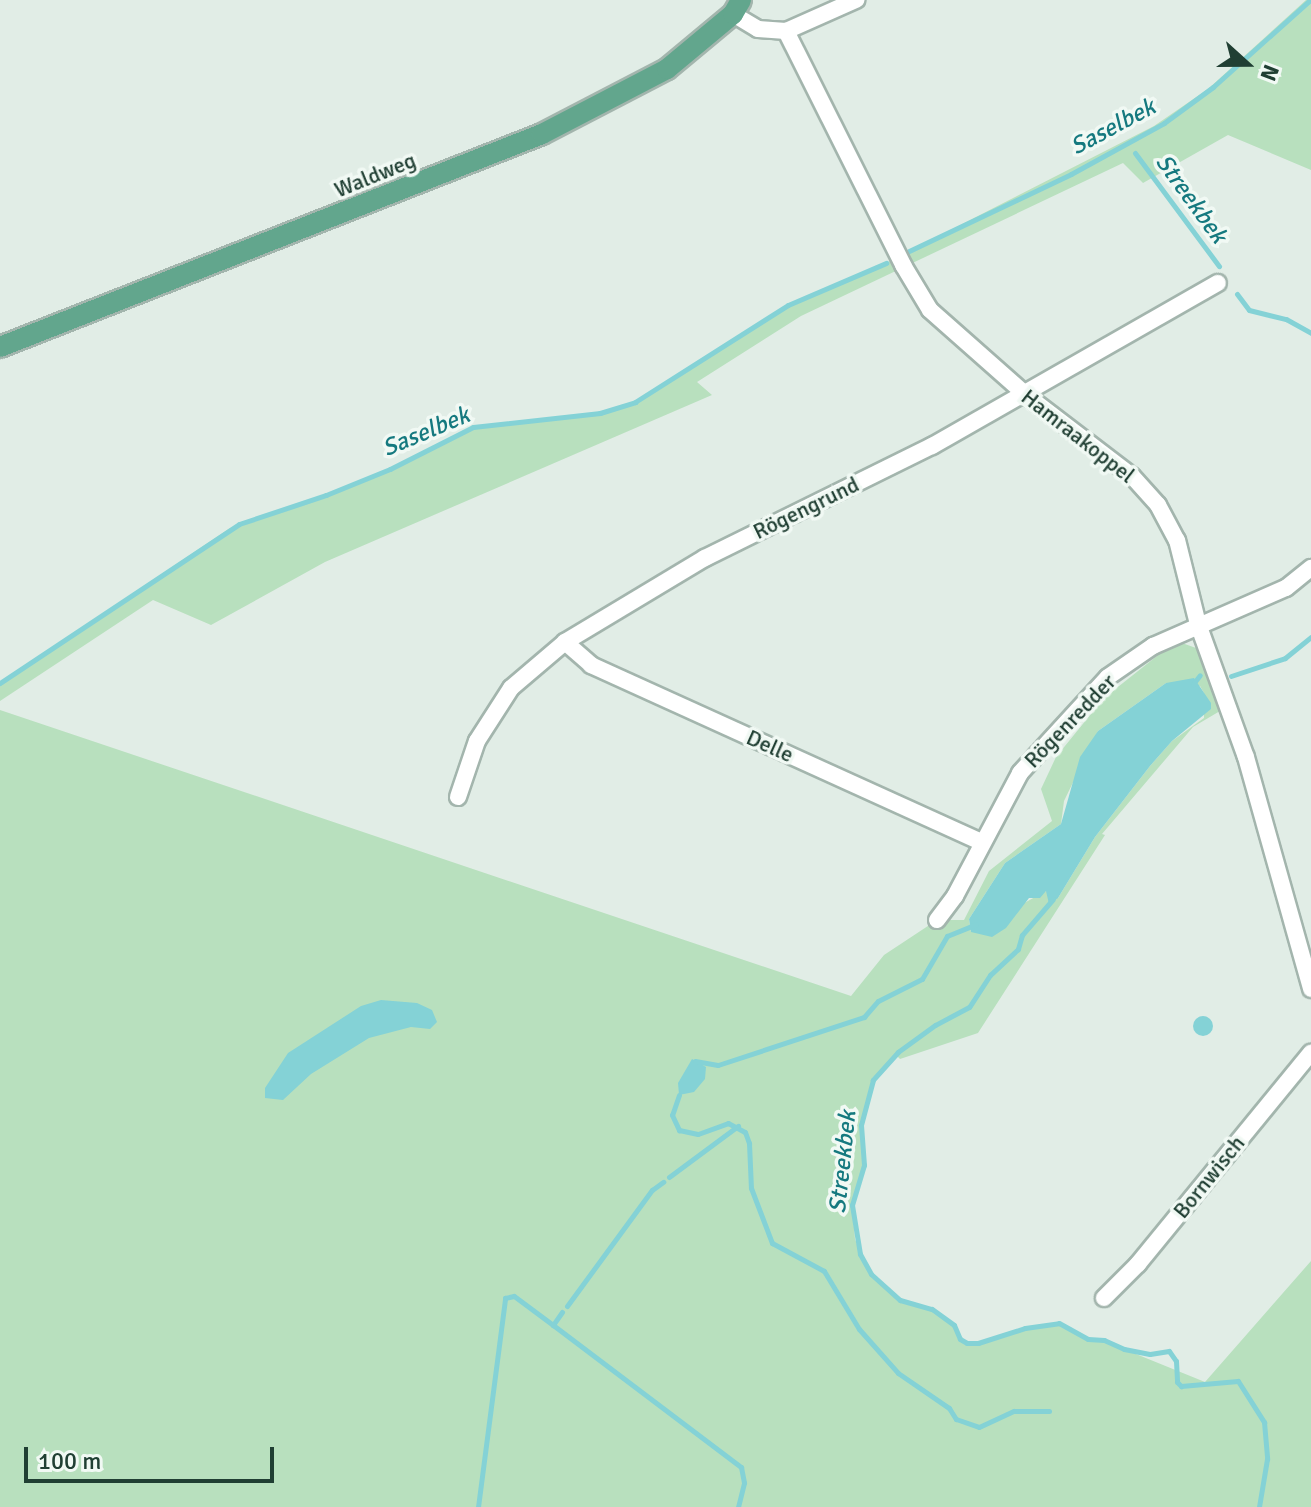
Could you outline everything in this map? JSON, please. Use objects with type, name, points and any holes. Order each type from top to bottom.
[{"type":"main road","name":"Waldweg","points":[[0,347],[542,134],[667,69],[737,7]]},
{"type":"street","points":[[737,7],[758,29],[786,31],[856,0]]},
{"type":"street","name":"Hamraakoppel","points":[[786,31],[903,265],[930,310],[1026,395],[1132,476],[1158,505],[1177,540],[1198,624],[1246,757],[1311,989]]},
{"type":"street","name":"Rögengrund","points":[[458,797],[477,741],[511,688],[565,642],[705,558],[932,446],[1218,283]]},
{"type":"street","name":"Rögenredder","points":[[937,920],[955,896],[1020,773],[1108,677],[1153,646],[1286,588],[1311,568]]},
{"type":"street","name":"Delle","points":[[565,642],[591,665],[981,842]]},
{"type":"street","name":"Bornwisch","points":[[1104,1298],[1138,1264],[1311,1053]]},
{"type":"green space","points":[[1306,0],[1311,0],[1311,170],[1228,135],[1143,183],[1123,163],[801,316],[697,382],[712,395],[325,562],[211,625],[153,600],[0,701],[0,683],[230,528],[289,510],[390,469],[473,427],[600,413],[644,398],[788,305],[886,263],[1154,126],[1208,89]]},
{"type":"green space","points":[[1182,643],[1196,648],[1206,663],[1220,711],[1193,727],[1102,834],[1105,835],[978,1033],[900,1059],[896,1055],[876,1076],[861,1125],[865,1160],[852,1205],[855,1239],[863,1261],[876,1279],[903,1301],[925,1306],[951,1323],[966,1343],[978,1343],[1025,1328],[1059,1323],[1088,1339],[1099,1339],[1205,1382],[1311,1261],[1311,1507],[0,1507],[0,710],[851,996],[884,955],[937,920],[964,920],[989,871],[1052,821],[1041,789],[1056,757],[1104,698],[1162,652]],"holes":[[[1166,683],[1200,686],[1204,693],[1204,718],[1172,741],[1150,766],[1095,837],[1058,898],[1046,891],[971,932],[969,919],[1005,863],[1061,824],[1064,801],[1098,731]]]},
{"type":"water","points":[[1194,678],[1211,703],[1211,709],[1172,741],[1150,766],[1095,837],[1058,898],[1049,904],[1046,891],[1040,898],[1029,898],[1006,928],[992,937],[971,932],[969,919],[1005,863],[1061,824],[1080,757],[1098,731],[1166,683]]},
{"type":"water","points":[[381,1000],[417,1003],[432,1010],[437,1022],[430,1029],[411,1027],[369,1038],[311,1074],[283,1100],[265,1098],[265,1088],[288,1053],[361,1006]]},
{"type":"water","points":[[1203,1016],[1210,1019],[1213,1026],[1210,1033],[1203,1036],[1196,1033],[1193,1026],[1196,1019]]},
{"type":"water","points":[[692,1059],[706,1067],[705,1079],[694,1092],[679,1095],[678,1083]]},
{"type":"waterway","name":"Saselbek","points":[[909,251],[1071,174],[1164,123],[1213,87],[1310,0]]},
{"type":"waterway","name":"Streekbek","points":[[1135,153],[1219,266]]},
{"type":"waterway","name":"Saselbek","points":[[0,683],[239,524],[326,495],[390,469],[473,427],[600,413],[635,402],[788,305],[886,263]]},
{"type":"waterway","name":"Streekbek","points":[[1237,294],[1249,310],[1286,319],[1311,333]]},
{"type":"waterway","name":"Streekbek","points":[[1231,676],[1285,658],[1311,637]]},
{"type":"waterway","name":"Streekbek","points":[[1193,684],[1200,675]]},
{"type":"waterway","name":"Streekbek","points":[[1053,899],[1022,935],[1018,949],[990,975],[969,1007],[935,1025],[898,1052],[873,1080],[861,1125],[864,1165],[852,1205],[860,1254],[871,1274],[900,1300],[932,1309],[954,1325],[960,1339],[967,1343],[1059,1323],[1088,1339],[1104,1340],[1124,1349],[1150,1354],[1169,1351],[1176,1361],[1177,1382],[1181,1386],[1238,1381],[1264,1422],[1267,1459],[1259,1507]]},
{"type":"waterway","points":[[695,1061],[718,1065],[864,1017],[878,1001],[922,979],[947,936],[976,924]]},
{"type":"waterway","points":[[679,1095],[672,1115],[679,1130],[698,1134],[728,1123],[745,1132],[749,1143],[751,1188],[772,1243],[824,1271],[859,1329],[898,1373],[949,1408],[956,1419],[979,1427],[1014,1411],[1049,1411]]},
{"type":"waterway","points":[[669,1177],[738,1126]]},
{"type":"waterway","points":[[567,1306],[652,1190],[663,1182]]},
{"type":"waterway","points":[[478,1507],[505,1298],[514,1296],[553,1325]]},
{"type":"waterway","points":[[562,1312],[553,1325],[741,1467],[744,1483],[738,1507]]}]
